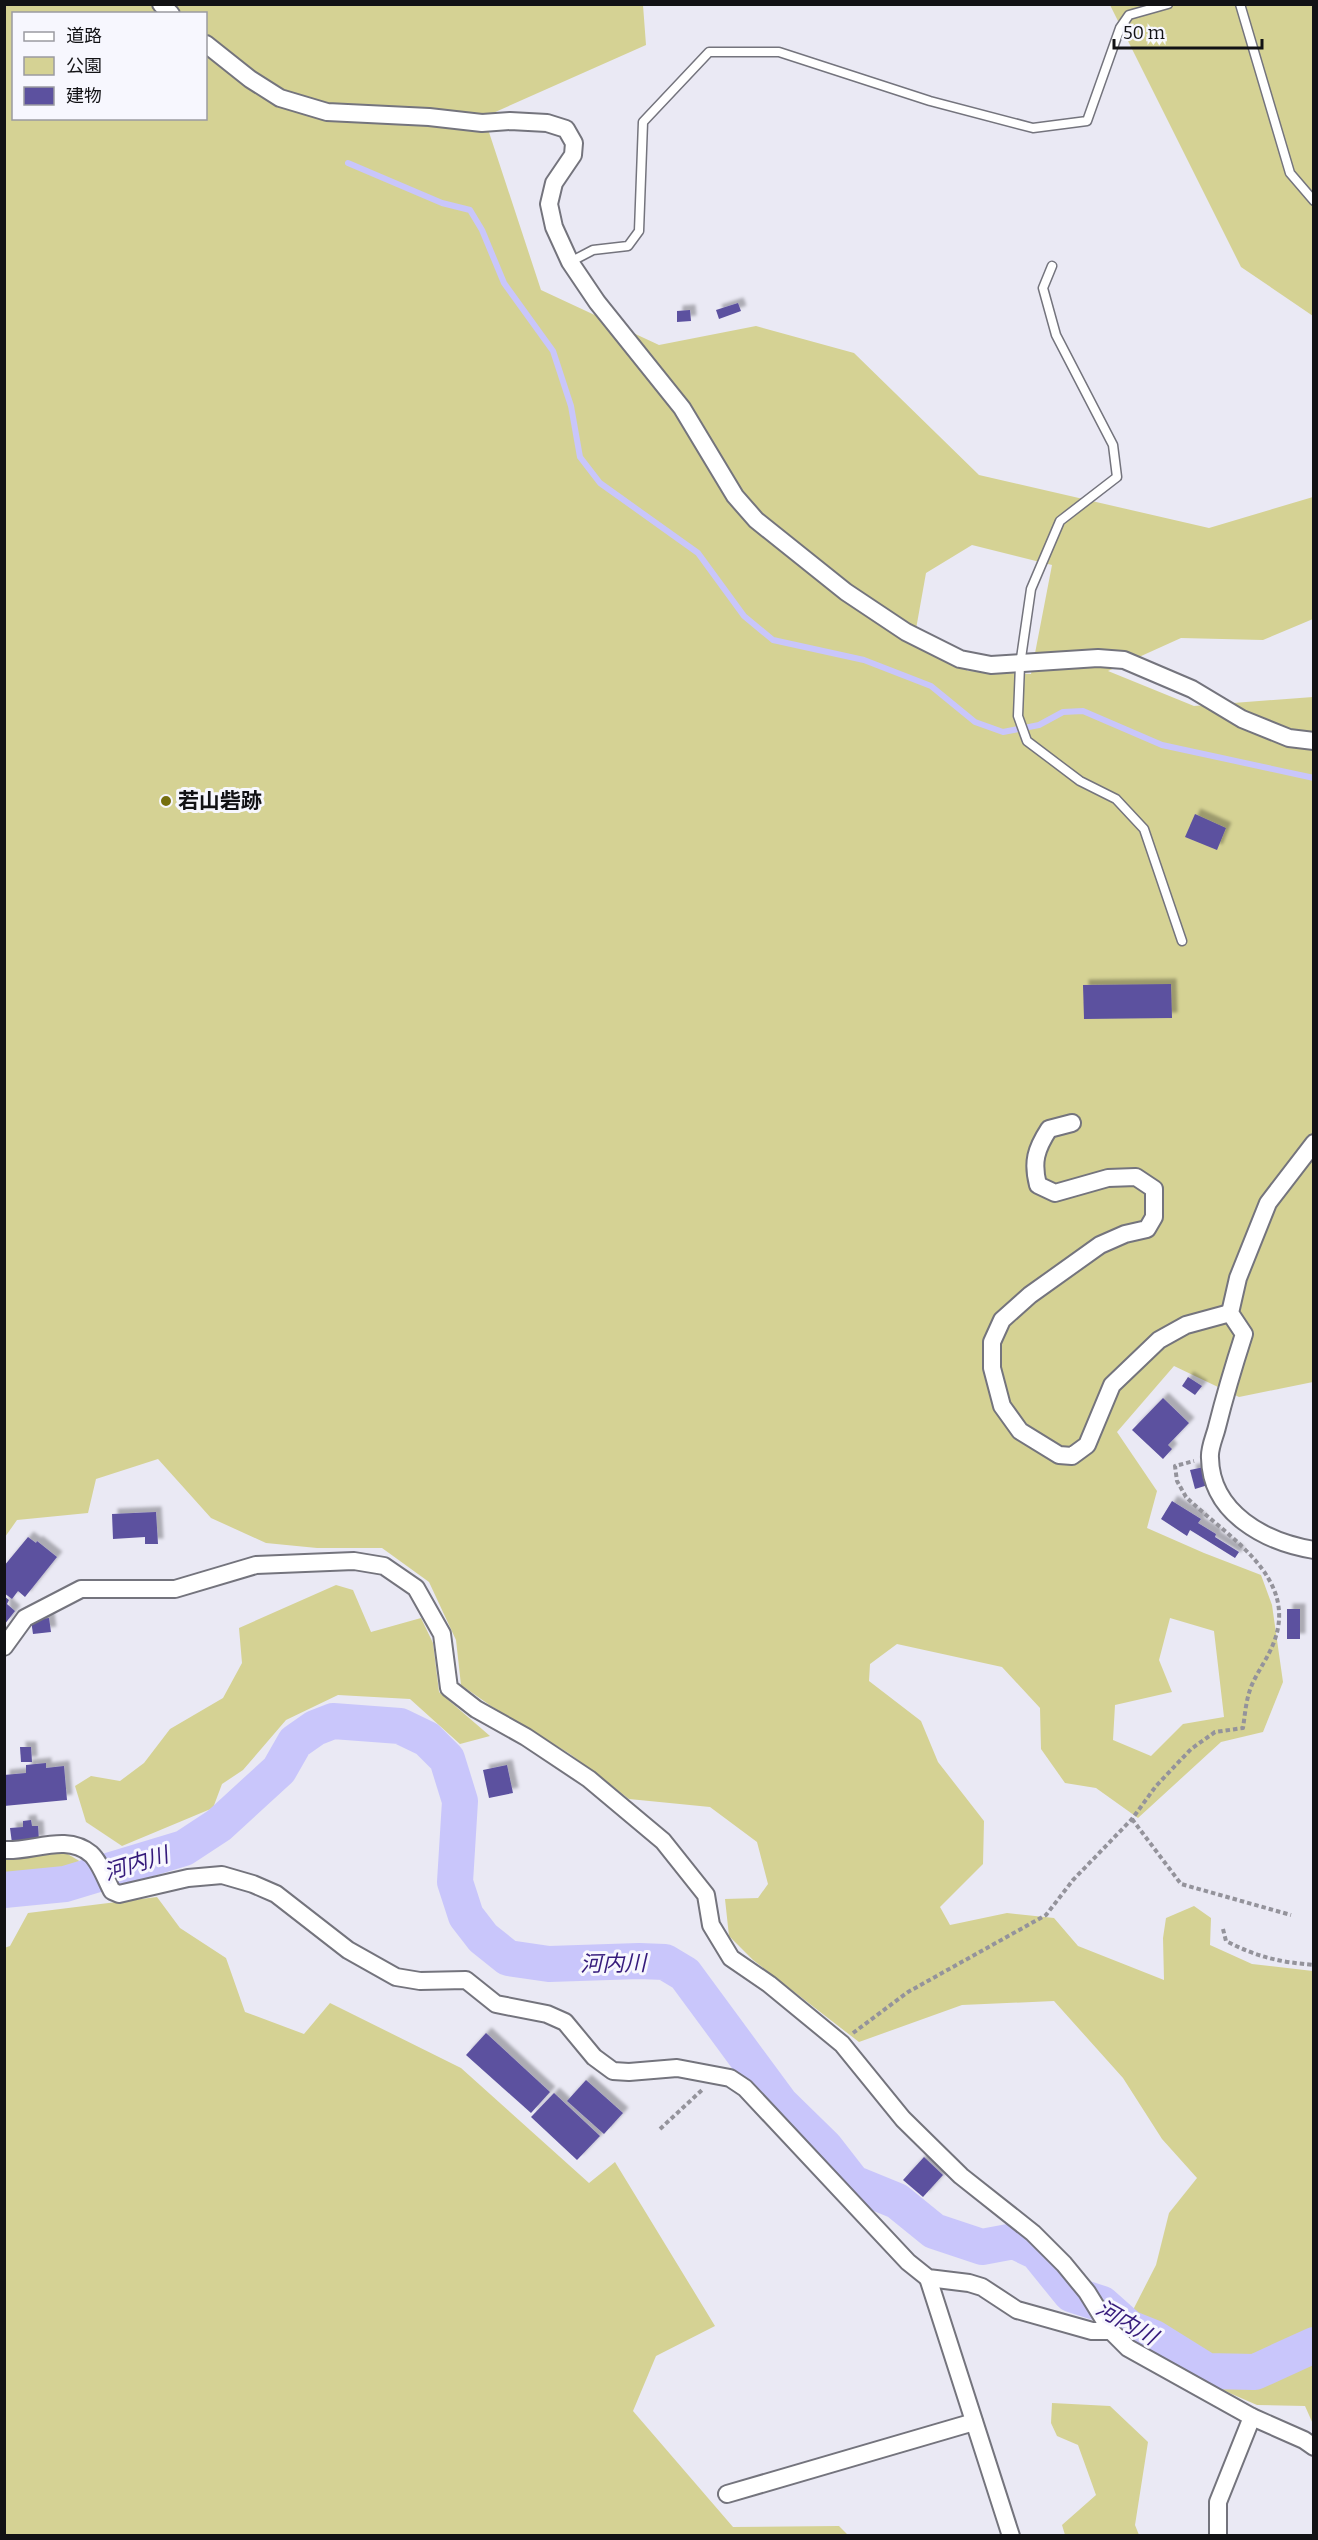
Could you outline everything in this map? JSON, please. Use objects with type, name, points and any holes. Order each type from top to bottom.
[{"type":"street","points":[[207,45],[250,79],[280,98],[327,112],[429,117],[482,123],[510,121],[547,123],[566,129],[574,143],[573,155],[554,183],[549,204],[554,226],[570,262],[597,302],[682,408],[735,496],[756,520],[846,592],[906,632],[960,659],[991,665],[1020,665],[1053,660],[1124,660],[1192,689],[1242,719],[1289,738],[1314,741]]},
{"type":"street","points":[[1072,1123],[1049,1129],[1041,1142],[1033,1167],[1038,1185],[1055,1193],[1108,1178],[1136,1177],[1154,1189],[1154,1217],[1147,1229],[1125,1234],[1100,1245],[1030,1295],[1002,1320],[992,1342],[992,1368],[1002,1406],[1020,1431],[1059,1455],[1072,1456],[1087,1445],[1112,1385],[1159,1340],[1186,1325],[1230,1313]]},
{"type":"street","points":[[1314,1143],[1268,1203],[1238,1278],[1230,1313],[1244,1334],[1209,1457],[1215,1486],[1224,1502],[1241,1520],[1271,1540],[1314,1550]]},
{"type":"street","points":[[4,1647],[25,1618],[81,1589],[175,1589],[256,1565],[354,1561],[384,1566],[416,1588],[442,1634],[449,1688],[476,1709],[526,1737],[588,1779],[663,1841],[706,1895],[711,1924],[731,1958],[769,1984],[842,2044],[903,2119],[961,2176],[1033,2233],[1065,2264],[1088,2292],[1106,2324],[1128,2348],[1252,2417],[1304,2440],[1314,2447]]},
{"type":"street","points":[[4,1850],[15,1851],[66,1843],[92,1855],[112,1891],[119,1894],[188,1878],[222,1875],[253,1884],[276,1894],[348,1950],[396,1977],[420,1981],[466,1980],[496,2004],[547,2014],[565,2022],[594,2057],[613,2071],[677,2068],[730,2078],[745,2088],[908,2262],[927,2278],[1011,2535]]},
{"type":"street","points":[[927,2278],[969,2283],[982,2287],[1017,2310],[1092,2331],[1106,2324]]},
{"type":"street","points":[[1218,2535],[1218,2502],[1252,2417]]},
{"type":"street","points":[[728,2494],[974,2422]]},
{"type":"lane","points":[[570,262],[593,250],[628,246],[639,231],[643,122],[709,52],[779,52],[930,101],[1033,128],[1087,121],[1120,28],[1129,15],[1168,4]]},
{"type":"lane","points":[[1240,4],[1290,173],[1314,201]]},
{"type":"lane","points":[[1052,266],[1043,288],[1056,335],[1113,445],[1117,477],[1059,522],[1031,590],[1020,665],[1018,716],[1027,741],[1080,781],[1116,799],[1144,829],[1182,941]]},
{"type":"path","points":[[842,2044],[862,2024],[908,1992],[1046,1915],[1073,1880],[1132,1819],[1156,1786],[1191,1749],[1215,1732],[1243,1728],[1252,1685],[1269,1656],[1280,1627],[1280,1602],[1266,1570],[1186,1497],[1177,1481],[1175,1466],[1209,1457]]},
{"type":"path","points":[[1132,1819],[1181,1884],[1291,1915]]},
{"type":"path","points":[[1223,1929],[1226,1941],[1250,1953],[1280,1962],[1314,1965]]},
{"type":"path","points":[[660,2129],[717,2075]]},
{"type":"green space","points":[[5,5],[643,5],[646,45],[484,117],[541,290],[659,345],[756,326],[854,353],[979,475],[1209,528],[1313,497],[1313,619],[1263,640],[1181,638],[1108,671],[1194,706],[1313,697],[1313,1382],[1239,1397],[1174,1366],[1117,1432],[1157,1491],[1147,1528],[1261,1575],[1272,1605],[1283,1682],[1263,1732],[1221,1742],[1138,1818],[1096,1788],[1065,1783],[1041,1749],[1040,1708],[1002,1667],[897,1644],[870,1664],[869,1681],[921,1721],[938,1762],[984,1821],[983,1864],[940,1907],[950,1925],[1007,1913],[1054,1918],[1078,1946],[1164,1980],[1163,1938],[1166,1918],[1194,1906],[1211,1918],[1210,1945],[1252,1964],[1313,1971],[1313,2424],[1305,2406],[1257,2405],[1211,2385],[1137,2343],[1134,2308],[1156,2265],[1169,2213],[1197,2178],[1162,2139],[1123,2078],[1054,2001],[962,2005],[859,2042],[753,1960],[729,1936],[725,1899],[758,1898],[768,1884],[757,1842],[710,1807],[629,1799],[570,1754],[461,1685],[456,1640],[429,1582],[382,1548],[317,1548],[266,1543],[211,1518],[158,1459],[96,1479],[88,1513],[17,1520],[5,1537]],"holes":[[[972,545],[1052,565],[1031,674],[968,671],[916,629],[926,573]],[[1170,1618],[1214,1631],[1224,1717],[1183,1724],[1151,1756],[1113,1740],[1115,1705],[1172,1692],[1159,1660]]]},
{"type":"green space","points":[[1110,5],[1313,5],[1313,316],[1241,267]]},
{"type":"green space","points":[[336,1585],[353,1590],[371,1632],[421,1618],[433,1643],[439,1692],[490,1736],[460,1744],[410,1699],[338,1695],[286,1720],[243,1770],[222,1784],[213,1808],[122,1846],[86,1822],[75,1786],[91,1776],[120,1781],[144,1763],[170,1729],[223,1698],[242,1663],[239,1628]]},
{"type":"green space","points":[[66,1853],[81,1862],[50,1878],[5,1882],[4,1854]]},
{"type":"green space","points":[[157,1897],[180,1928],[226,1958],[245,2012],[304,2034],[330,2003],[461,2068],[589,2183],[615,2162],[715,2326],[656,2356],[633,2411],[733,2527],[839,2526],[848,2535],[5,2535],[4,1948],[10,1946],[28,1913]]},
{"type":"green space","points":[[1052,2403],[1110,2406],[1148,2442],[1135,2525],[1139,2535],[1065,2535],[1062,2525],[1096,2495],[1078,2445],[1057,2436],[1051,2423]]},
{"type":"building","points":[[738,303],[741,311],[719,319],[716,310]]},
{"type":"building","points":[[690,310],[691,321],[677,322],[677,311]]},
{"type":"building","points":[[1195,814],[1226,828],[1217,850],[1185,837]]},
{"type":"building","points":[[1171,984],[1172,1018],[1084,1019],[1083,985]]},
{"type":"building","points":[[1188,1377],[1202,1386],[1195,1395],[1182,1386]]},
{"type":"building","points":[[1163,1398],[1189,1423],[1168,1445],[1172,1449],[1163,1459],[1132,1430]]},
{"type":"building","points":[[1204,1467],[1208,1485],[1195,1489],[1190,1470]]},
{"type":"building","points":[[1172,1501],[1201,1519],[1198,1523],[1239,1552],[1235,1558],[1190,1530],[1187,1536],[1161,1519]]},
{"type":"building","points":[[156,1512],[158,1544],[145,1544],[145,1537],[113,1539],[112,1514]]},
{"type":"building","points":[[28,1537],[36,1543],[37,1541],[57,1557],[25,1597],[18,1591],[12,1599],[4,1593],[4,1566]]},
{"type":"building","points":[[4,1596],[9,1600],[7,1604],[15,1611],[4,1625]]},
{"type":"building","points":[[1287,1609],[1300,1609],[1300,1639],[1287,1639]]},
{"type":"building","points":[[49,1618],[51,1632],[33,1634],[31,1620]]},
{"type":"building","points":[[20,1747],[31,1747],[32,1762],[21,1762]]},
{"type":"building","points":[[46,1763],[46,1768],[64,1766],[67,1800],[4,1806],[4,1775],[26,1773],[26,1765]]},
{"type":"building","points":[[507,1765],[513,1793],[489,1798],[483,1770]]},
{"type":"building","points":[[31,1820],[32,1826],[38,1826],[39,1841],[12,1843],[10,1828],[23,1827],[23,1821]]},
{"type":"building","points":[[486,2033],[550,2092],[531,2113],[466,2055]]},
{"type":"building","points":[[586,2080],[623,2113],[604,2134],[567,2101]]},
{"type":"building","points":[[554,2093],[600,2136],[577,2160],[531,2117]]},
{"type":"building","points":[[924,2157],[943,2175],[923,2197],[903,2180]]},
{"type":"waterway","points":[[348,163],[442,203],[470,210],[482,230],[504,283],[553,351],[571,406],[580,457],[600,483],[698,553],[744,616],[773,640],[864,660],[931,686],[975,722],[1003,732],[1039,725],[1063,712],[1083,711],[1162,745],[1314,778]]},
{"type":"waterway","name":"河内川","points":[[4,1890],[65,1884],[184,1848],[219,1825],[279,1770],[295,1742],[315,1728],[333,1721],[400,1726],[427,1739],[447,1759],[460,1801],[455,1882],[466,1916],[483,1938],[508,1958],[549,1964],[665,1962],[685,1974],[780,2103],[825,2147],[853,2183],[897,2201],[934,2231],[982,2247],[1014,2241],[1037,2252],[1071,2294],[1102,2304],[1129,2328],[1154,2338],[1207,2371],[1255,2372],[1314,2345]]},
{"type":"place","name":"若山砦跡","points":[[166,801]]}]
